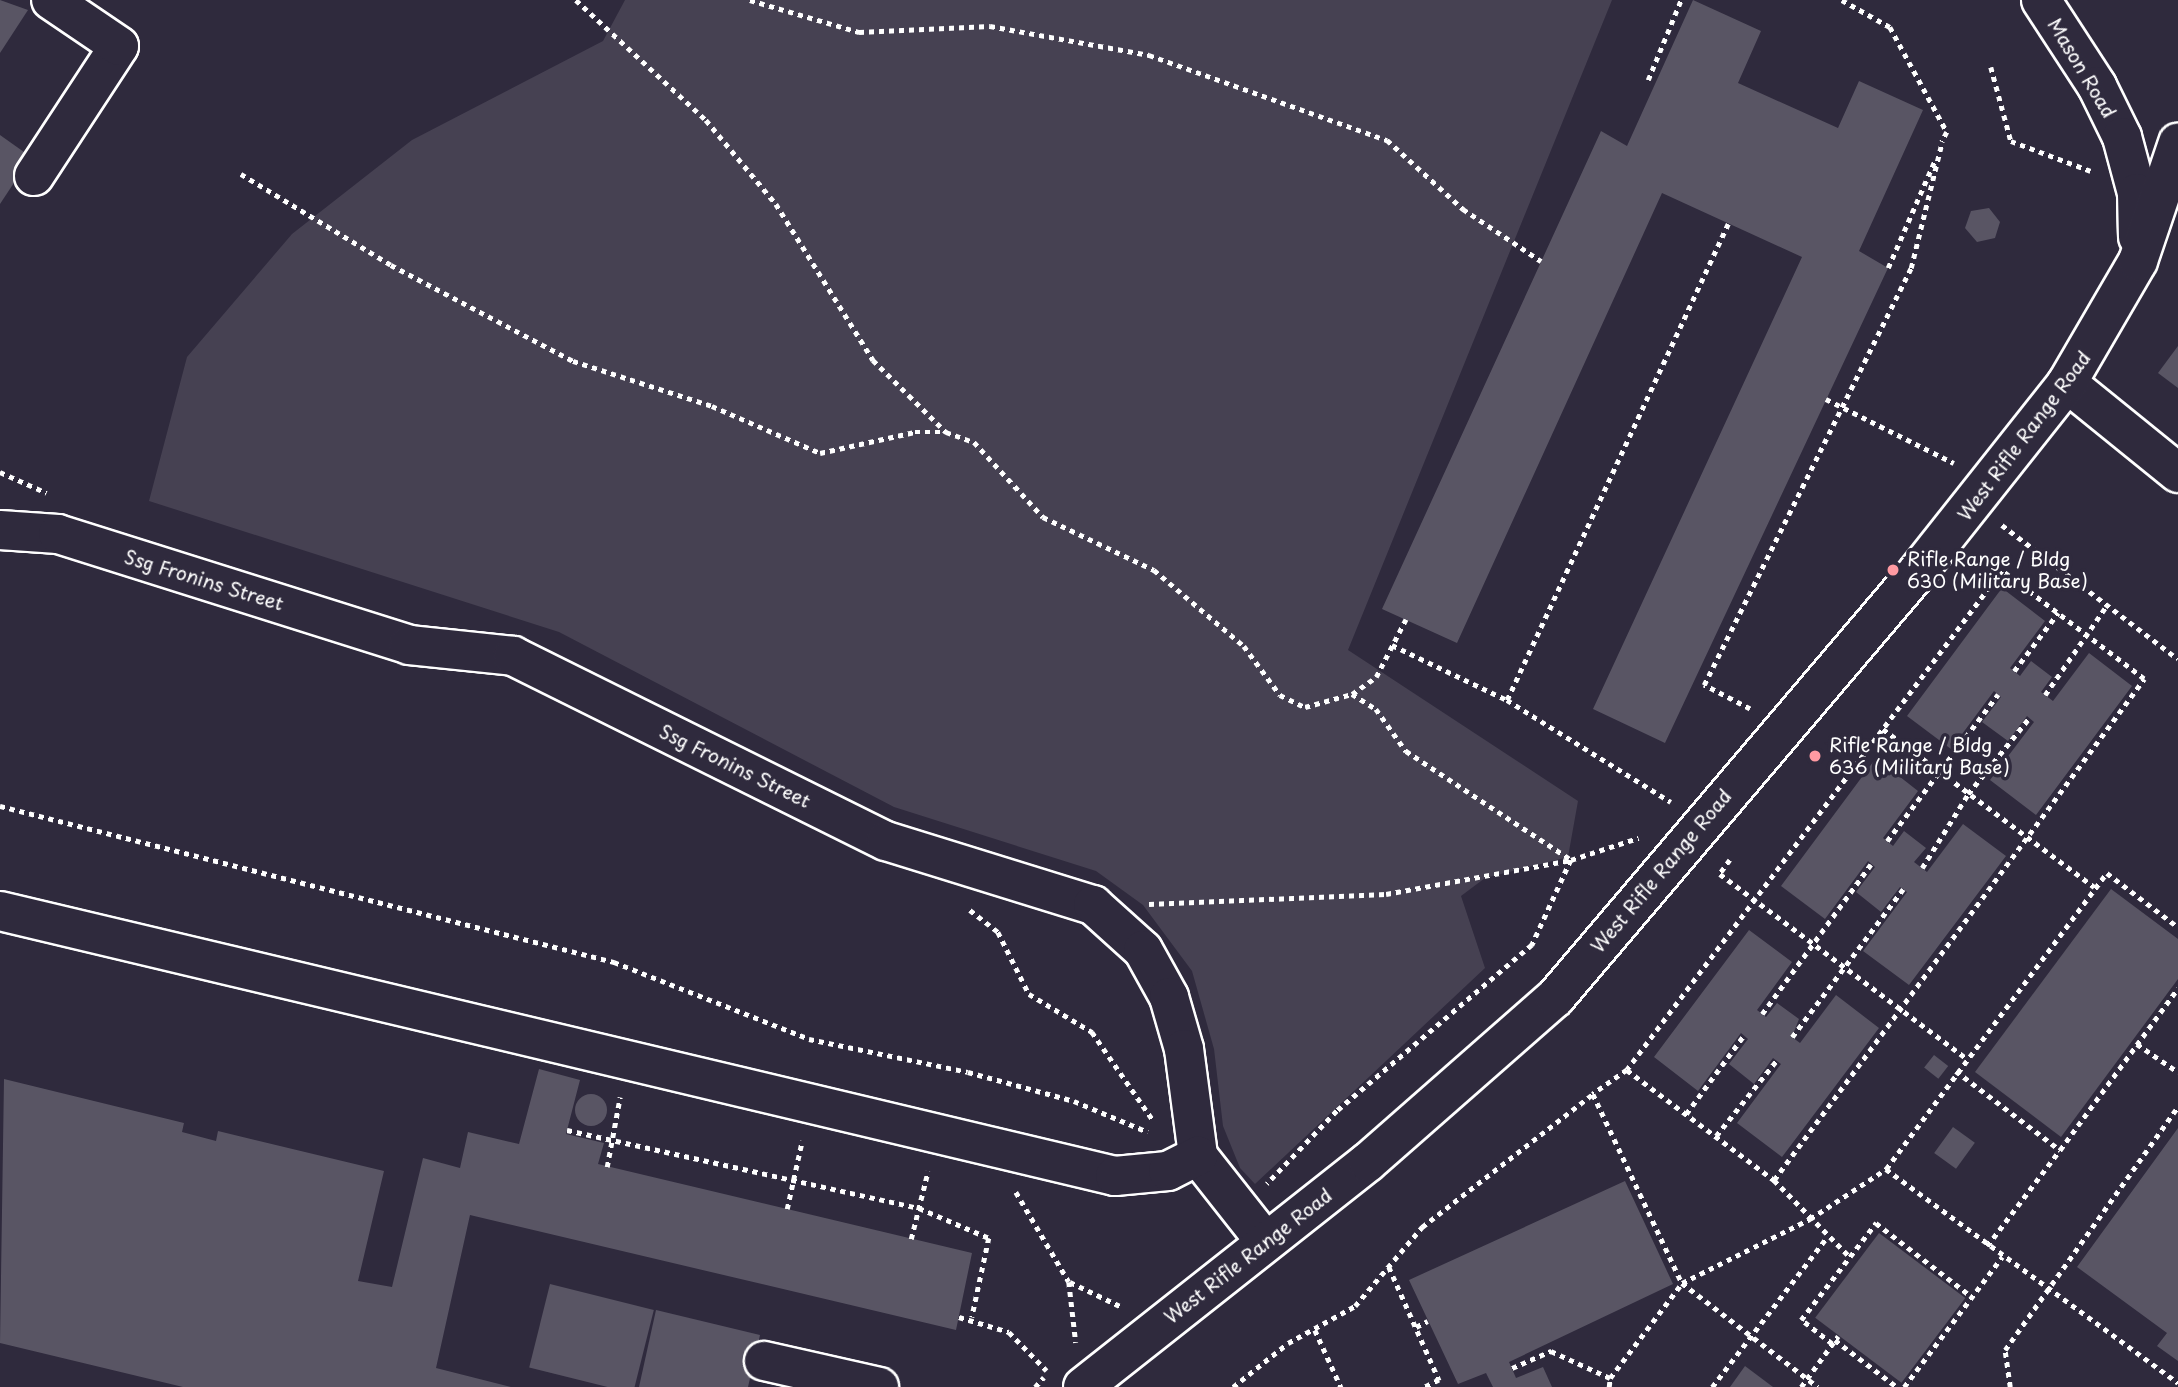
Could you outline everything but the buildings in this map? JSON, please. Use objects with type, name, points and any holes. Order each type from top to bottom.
[{"type":"street","points":[[34,176],[119,46],[51,0]]},
{"type":"street","name":"Mason Road","points":[[2041,0],[2097,86],[2122,137],[2137,193],[2138,261]]},
{"type":"street","name":"West Rifle Range Road","points":[[1083,1387],[1465,1081],[1555,998],[1781,729],[1915,575],[2067,383],[2138,261],[2178,143]]},
{"type":"street","points":[[2067,383],[2178,473]]},
{"type":"street","name":"Ssg Fronins Street","points":[[0,530],[58,534],[409,645],[513,656],[886,841],[1033,882],[1093,905],[1143,950],[1169,997],[1184,1049],[1181,1147]]},
{"type":"street","points":[[0,911],[810,1106],[1115,1176],[1168,1171],[1181,1147],[1265,1241]]},
{"type":"street","points":[[764,1361],[879,1387]]},
{"type":"path","points":[[576,0],[706,120],[776,204],[873,360],[946,432],[974,442],[1043,517],[1154,569],[1186,595],[1244,646],[1280,695],[1306,706],[1352,694],[1376,677],[1406,619]]},
{"type":"path","points":[[750,0],[859,32],[990,26],[1149,55],[1387,141],[1463,209],[1541,261]]},
{"type":"path","points":[[1647,80],[1681,0]]},
{"type":"path","points":[[1842,0],[1890,27],[1947,132],[1888,268]]},
{"type":"path","points":[[1991,67],[2011,141],[2096,173]]},
{"type":"path","points":[[1781,729],[1704,685],[1911,268],[1942,142]]},
{"type":"path","points":[[241,174],[403,272],[573,361],[712,407],[820,453],[946,432]]},
{"type":"path","points":[[1507,700],[1728,224]]},
{"type":"path","points":[[1826,399],[1963,467],[1955,475]]},
{"type":"path","points":[[2001,524],[2178,659]]},
{"type":"path","points":[[1233,1387],[1315,1330],[1355,1306],[1422,1227],[1627,1070],[2002,571],[2144,679],[1774,1180]]},
{"type":"path","points":[[2045,695],[2107,605]]},
{"type":"path","points":[[2014,671],[2058,613]]},
{"type":"path","points":[[1392,645],[1507,700],[1669,801],[1674,806],[1665,815]]},
{"type":"path","points":[[1352,694],[1376,709],[1406,751],[1571,860]]},
{"type":"path","points":[[1887,841],[1998,694]]},
{"type":"path","points":[[1922,868],[1968,794],[2029,718]]},
{"type":"path","points":[[1883,729],[2094,887]]},
{"type":"path","points":[[0,806],[614,962],[809,1039],[1074,1101],[1181,1147]]},
{"type":"path","points":[[1114,922],[1143,905],[1178,900],[1269,902],[1386,894],[1571,860],[1647,835]]},
{"type":"path","points":[[1266,1184],[1337,1111],[1532,945],[1571,860]]},
{"type":"path","points":[[1730,860],[1720,874],[1965,1057]]},
{"type":"path","points":[[1762,1014],[1871,864]]},
{"type":"path","points":[[1609,1387],[1610,1378],[1682,1283],[1810,1219],[1886,1170],[1965,1057],[2107,873],[2178,927]]},
{"type":"path","points":[[1791,1037],[1842,965],[1903,889]]},
{"type":"path","points":[[959,901],[998,932],[1029,994],[1092,1032],[1181,1147]]},
{"type":"path","points":[[1987,1246],[2178,988]]},
{"type":"path","points":[[1686,1114],[1744,1035]]},
{"type":"path","points":[[2137,1044],[2178,1072]]},
{"type":"path","points":[[1716,1136],[1776,1061]]},
{"type":"path","points":[[607,1167],[628,1062]]},
{"type":"path","points":[[1627,1070],[1774,1180],[1827,1237],[1850,1256]]},
{"type":"path","points":[[1956,1070],[2060,1150]]},
{"type":"path","points":[[1593,1094],[1682,1283],[1818,1387]]},
{"type":"path","points":[[787,1209],[810,1106]]},
{"type":"path","points":[[2010,1387],[2005,1350],[2178,1107]]},
{"type":"path","points":[[567,1130],[919,1208],[989,1238],[972,1317]]},
{"type":"path","points":[[911,1239],[937,1136]]},
{"type":"path","points":[[1015,1154],[1016,1191],[1069,1282],[1077,1348]]},
{"type":"path","points":[[1886,1170],[2048,1292],[2178,1384]]},
{"type":"path","points":[[1897,1387],[1835,1340],[1801,1320],[1876,1223],[1972,1297]]},
{"type":"path","points":[[1712,1387],[1827,1237]]},
{"type":"path","points":[[1904,1387],[2002,1257]]},
{"type":"path","points":[[1389,1266],[1439,1380],[1425,1387]]},
{"type":"path","points":[[1069,1282],[1126,1309]]},
{"type":"path","points":[[960,1317],[972,1317],[1030,1347],[1048,1373]]},
{"type":"path","points":[[1416,1327],[1428,1321]]},
{"type":"path","points":[[1315,1330],[1341,1387]]},
{"type":"path","points":[[1801,1387],[1835,1340]]},
{"type":"path","points":[[1512,1368],[1552,1351],[1610,1378]]},
{"type":"shaded area","points":[[625,0],[1612,0],[1348,650],[1578,801],[1568,857],[1485,878],[1461,896],[1485,968],[1255,1184],[1240,1168],[1223,1126],[1214,1049],[1192,971],[1143,905],[1096,871],[894,807],[559,632],[149,501],[187,357],[292,234],[412,140],[603,41]]},
{"type":"place","name":"Rifle Range / Bldg 630 (Military Base)","points":[[1893,570]]},
{"type":"place","name":"Rifle Range / Bldg 636 (Military Base)","points":[[1815,756]]}]
